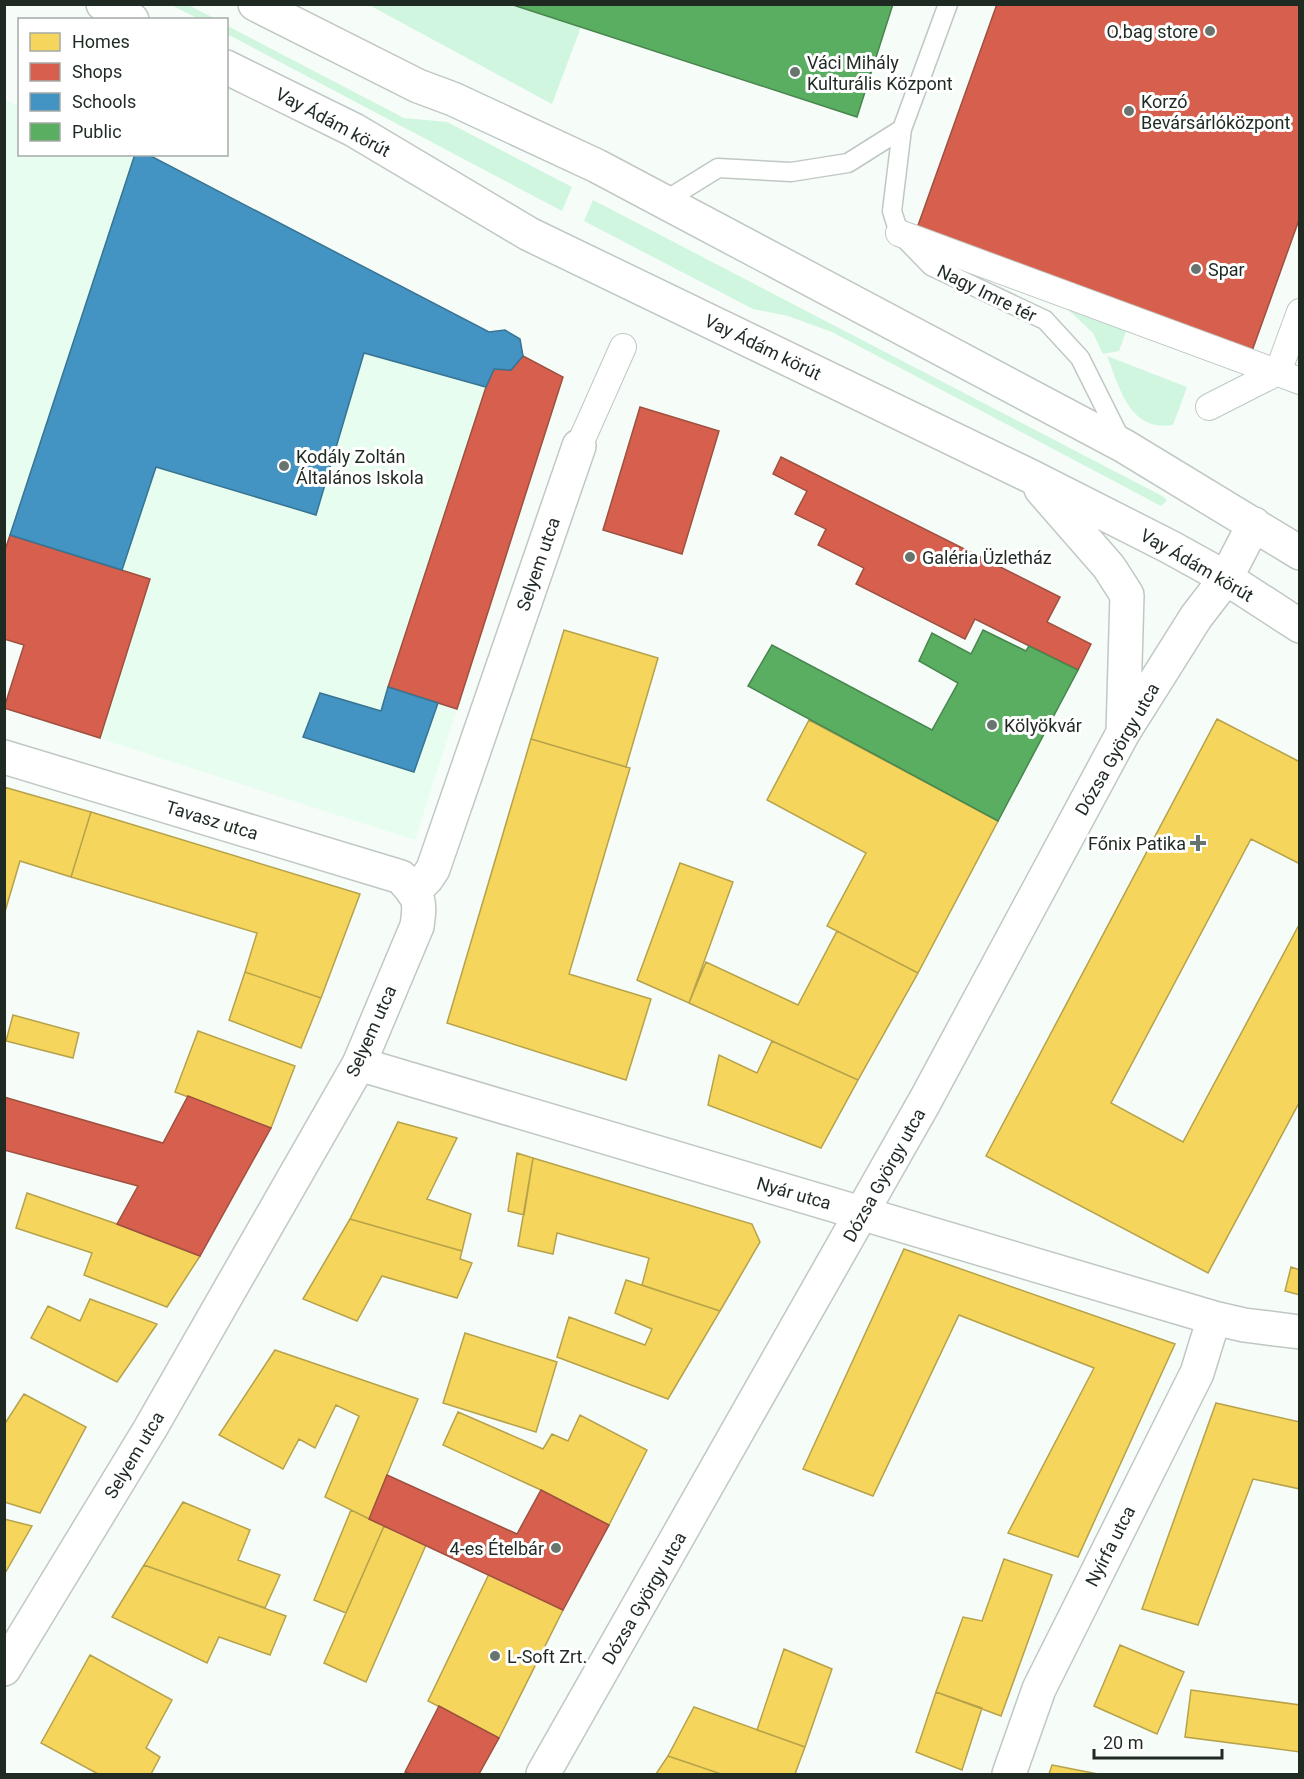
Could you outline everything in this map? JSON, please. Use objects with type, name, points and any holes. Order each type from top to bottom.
[{"type":"street","points":[[102,4],[128,18]]},
{"type":"street","points":[[255,4],[418,86],[453,99],[597,166],[1124,446],[1299,553]]},
{"type":"street","name":"Vay Ádám körút","points":[[228,68],[354,130],[529,234],[1030,476],[1153,538],[1226,578],[1299,626]]},
{"type":"street","points":[[899,233],[1289,377]]},
{"type":"street","points":[[1289,377],[1299,312]]},
{"type":"street","name":"Selyem utca","points":[[4,1669],[150,1430],[359,1064],[417,926],[420,905],[413,892],[433,869],[579,446],[623,347]]},
{"type":"street","points":[[1209,407],[1289,377]]},
{"type":"street","points":[[1030,476],[1109,567],[1127,595],[1123,733]]},
{"type":"street","name":"Dózsa György utca","points":[[543,1774],[863,1213],[1123,733],[1196,617],[1226,578],[1254,524]]},
{"type":"street","name":"Tavasz utca","points":[[4,757],[401,877],[413,892]]},
{"type":"street","name":"Nyár utca","points":[[359,1064],[1214,1318],[1244,1325],[1299,1332]]},
{"type":"street","name":"Nyírfa utca","points":[[1009,1774],[1039,1689],[1197,1373],[1214,1318]]},
{"type":"lane","points":[[899,233],[892,211],[902,129],[948,4]]},
{"type":"lane","points":[[663,202],[718,168],[792,172],[848,163],[902,129]]},
{"type":"lane","name":"Nagy Imre tér","points":[[899,233],[931,266],[1045,320],[1080,358],[1124,446]]},
{"type":"shaded area","points":[[171,5],[188,5],[214,18],[197,18]]},
{"type":"shaded area","points":[[369,5],[510,5],[581,27],[552,104]]},
{"type":"shaded area","points":[[228,26],[404,118],[447,122],[572,187],[562,211],[228,35]]},
{"type":"shaded area","name":"Kodály Zoltán Általános Iskola","points":[[4,100],[18,106],[18,156],[149,156],[489,332],[505,330],[520,339],[523,356],[563,377],[415,840],[5,708],[24,645],[4,639]]},
{"type":"shaded area","points":[[593,200],[1164,497],[1167,501],[1161,506],[832,332],[788,316],[753,309],[584,221]]},
{"type":"shaded area","points":[[1064,306],[1127,329],[1119,351],[1103,354],[1093,333]]},
{"type":"shaded area","points":[[1107,356],[1187,387],[1173,425],[1146,422],[1136,415],[1122,394]]},
{"type":"building: Homes","points":[[564,630],[658,658],[626,767],[531,739]]},
{"type":"building: Homes","points":[[1217,719],[1300,762],[1300,864],[1251,839],[1111,1103],[1183,1142],[1300,923],[1300,1101],[1208,1273],[986,1156]]},
{"type":"building: Homes","points":[[809,720],[998,821],[918,973],[827,926],[866,853],[767,800]]},
{"type":"building: Homes","points":[[531,739],[630,768],[569,974],[651,999],[626,1080],[447,1023]]},
{"type":"building: Homes","points":[[4,787],[91,812],[71,877],[20,861],[4,915]]},
{"type":"building: Homes","points":[[91,812],[360,894],[321,998],[245,972],[257,933],[71,877]]},
{"type":"building: Homes","points":[[680,863],[733,882],[689,1003],[637,980]]},
{"type":"building: Homes","points":[[837,931],[918,973],[858,1080],[689,1003],[706,962],[798,1005]]},
{"type":"building: Homes","points":[[245,972],[321,998],[301,1048],[229,1020]]},
{"type":"building: Homes","points":[[13,1015],[79,1033],[73,1058],[6,1041]]},
{"type":"building: Homes","points":[[198,1031],[295,1066],[271,1128],[175,1092]]},
{"type":"building: Homes","points":[[772,1041],[858,1080],[821,1148],[708,1105],[719,1055],[757,1073]]},
{"type":"building: Homes","points":[[398,1122],[457,1138],[427,1199],[471,1214],[462,1251],[350,1219]]},
{"type":"building: Homes","points":[[517,1153],[533,1158],[524,1215],[508,1211]]},
{"type":"building: Homes","points":[[533,1158],[752,1224],[760,1242],[720,1311],[642,1285],[649,1258],[557,1233],[553,1254],[518,1246]]},
{"type":"building: Homes","points":[[27,1193],[200,1256],[167,1307],[84,1275],[92,1253],[16,1228]]},
{"type":"building: Homes","points":[[350,1219],[462,1251],[460,1259],[472,1263],[457,1298],[382,1276],[357,1321],[303,1299]]},
{"type":"building: Homes","points":[[904,1249],[1175,1344],[1078,1557],[1008,1533],[1094,1368],[959,1315],[873,1496],[803,1469]]},
{"type":"building: Homes","points":[[1291,1267],[1300,1270],[1300,1295],[1285,1291]]},
{"type":"building: Homes","points":[[626,1280],[720,1311],[668,1399],[557,1357],[569,1317],[645,1345],[652,1329],[615,1313]]},
{"type":"building: Homes","points":[[90,1299],[157,1324],[117,1382],[31,1338],[48,1306],[80,1321]]},
{"type":"building: Homes","points":[[465,1333],[557,1362],[536,1432],[443,1403]]},
{"type":"building: Homes","points":[[275,1350],[418,1399],[369,1519],[325,1497],[359,1416],[336,1405],[315,1448],[299,1439],[283,1469],[219,1435]]},
{"type":"building: Homes","points":[[24,1394],[86,1427],[40,1513],[4,1502],[4,1425]]},
{"type":"building: Homes","points":[[1216,1403],[1300,1422],[1300,1489],[1253,1479],[1198,1625],[1142,1609]]},
{"type":"building: Homes","points":[[458,1412],[543,1449],[552,1434],[568,1441],[580,1415],[647,1450],[609,1525],[541,1490],[443,1445]]},
{"type":"building: Homes","points":[[183,1502],[250,1530],[238,1560],[280,1575],[265,1608],[144,1565]]},
{"type":"building: Homes","points":[[351,1510],[384,1526],[346,1613],[314,1600]]},
{"type":"building: Homes","points":[[4,1519],[32,1526],[4,1575]]},
{"type":"building: Homes","points":[[384,1526],[426,1545],[366,1682],[324,1663]]},
{"type":"building: Homes","points":[[1004,1559],[1052,1575],[1001,1716],[936,1692],[963,1617],[982,1621]]},
{"type":"building: Homes","points":[[144,1565],[286,1616],[270,1655],[219,1637],[207,1663],[112,1617]]},
{"type":"building: Homes","name":"L-Soft Zrt.","points":[[489,1574],[563,1610],[499,1738],[428,1701]]},
{"type":"building: Homes","points":[[1120,1645],[1184,1672],[1157,1734],[1094,1706]]},
{"type":"building: Homes","points":[[784,1649],[832,1669],[805,1747],[757,1730]]},
{"type":"building: Homes","points":[[90,1655],[172,1700],[146,1748],[160,1757],[151,1774],[98,1774],[41,1743]]},
{"type":"building: Homes","points":[[1191,1690],[1300,1705],[1300,1752],[1185,1737]]},
{"type":"building: Homes","points":[[936,1692],[982,1708],[962,1770],[916,1752]]},
{"type":"building: Homes","points":[[694,1707],[805,1747],[795,1774],[721,1774],[668,1756]]},
{"type":"building: Homes","points":[[668,1756],[721,1774],[656,1774]]},
{"type":"building: Homes","points":[[1052,1765],[1098,1774],[1049,1774]]},
{"type":"building: Shops","name":"Korzó Bevársárlóközpont","points":[[997,4],[1300,4],[1300,217],[1252,351],[916,231]]},
{"type":"building: Shops","points":[[523,356],[563,377],[457,709],[388,687],[486,387],[494,369],[511,370]]},
{"type":"building: Shops","points":[[640,407],[719,431],[682,554],[603,530]]},
{"type":"building: Shops","name":"Galéria Üzletház","points":[[781,457],[1060,597],[1047,622],[1091,644],[1078,670],[975,619],[965,639],[856,584],[864,568],[818,545],[826,529],[795,514],[807,491],[773,474]]},
{"type":"building: Shops","points":[[10,535],[150,579],[100,738],[4,708],[24,645],[4,639],[4,553]]},
{"type":"building: Shops","points":[[188,1096],[271,1128],[200,1256],[117,1224],[138,1186],[4,1150],[4,1097],[163,1143]]},
{"type":"building: Shops","points":[[387,1475],[517,1534],[541,1490],[609,1525],[563,1610],[369,1519]]},
{"type":"building: Shops","points":[[439,1706],[499,1738],[479,1774],[411,1774],[405,1772]]},
{"type":"building: Schools","points":[[134,156],[151,156],[489,332],[505,330],[520,339],[523,356],[511,370],[494,369],[486,387],[364,353],[316,515],[156,467],[122,570],[10,535]]},
{"type":"building: Schools","points":[[388,687],[438,703],[414,772],[303,737],[320,693],[381,711]]},
{"type":"building: Public","name":"Váci Mihály Kulturális Központ","points":[[510,4],[893,4],[857,117]]},
{"type":"building: Public","name":"Kölyökvár","points":[[983,630],[1026,651],[1029,646],[1078,670],[998,821],[748,686],[772,645],[932,730],[958,683],[919,661],[932,633],[971,654]]},
{"type":"place","name":"O.bag store","points":[[1210,31]]},
{"type":"place","name":"Váci Mihály Kulturális Központ","points":[[795,72]]},
{"type":"place","name":"Korzó Bevársárlóközpont","points":[[1129,111]]},
{"type":"place","name":"Spar","points":[[1196,269]]},
{"type":"place","name":"Kodály Zoltán Általános Iskola","points":[[284,466]]},
{"type":"place","name":"Galéria Üzletház","points":[[910,557]]},
{"type":"place","name":"Kölyökvár","points":[[992,725]]},
{"type":"place","name":"Főnix Patika","points":[[1198,843]]},
{"type":"place","name":"4-es Ételbár","points":[[556,1548]]},
{"type":"place","name":"L-Soft Zrt.","points":[[495,1656]]}]
